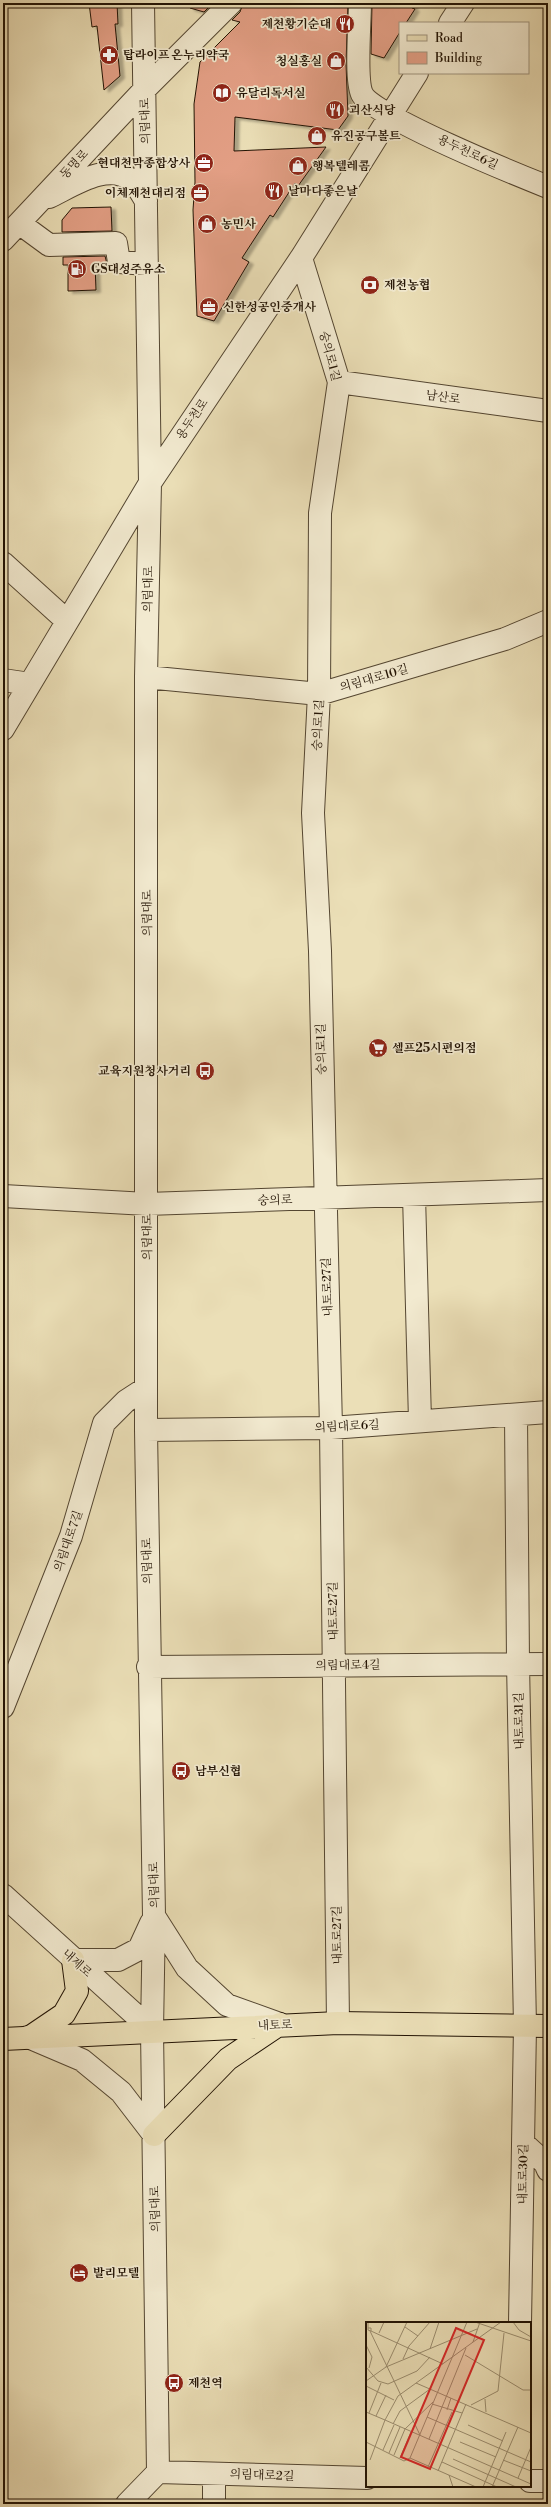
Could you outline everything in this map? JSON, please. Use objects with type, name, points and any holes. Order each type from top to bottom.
[{"type":"main road","points":[[28,2038],[64,2014],[77,1991],[73,1960]]},
{"type":"main road","name":"내토로","points":[[3,2039],[280,2024],[338,2023],[548,2026]]},
{"type":"main road","points":[[154,2136],[228,2059],[280,2024]]},
{"type":"street","name":"의림대로","points":[[143,3],[150,483],[146,677],[146,1430],[148,1667],[154,1916],[152,2030],[158,2472]]},
{"type":"street","name":"동명로","points":[[3,240],[145,89],[231,3]]},
{"type":"street","points":[[360,3],[359,86],[367,101],[390,115]]},
{"type":"street","points":[[451,22],[463,3]]},
{"type":"street","name":"용두천로","points":[[3,729],[150,483],[301,258],[416,74]]},
{"type":"street","name":"용두천로6길","points":[[390,115],[486,162],[548,187]]},
{"type":"street","points":[[38,202],[80,182],[102,174],[112,173],[122,175],[134,182],[146,201]]},
{"type":"street","points":[[18,223],[49,245],[116,243],[119,262],[147,264]]},
{"type":"street","name":"숭의로1길","points":[[301,258],[339,382],[320,513],[320,694],[312,813],[320,951],[325,1199]]},
{"type":"street","name":"남산로","points":[[339,382],[548,411]]},
{"type":"street","points":[[3,563],[67,621]]},
{"type":"street","name":"의림대로10길","points":[[146,677],[320,694],[504,639],[548,621]]},
{"type":"street","points":[[3,680],[30,684]]},
{"type":"street","name":"숭의로","points":[[3,1196],[147,1204],[325,1199],[548,1190]]},
{"type":"street","points":[[414,1195],[420,1421]]},
{"type":"street","name":"내토로27길","points":[[325,1199],[331,1428],[338,2023]]},
{"type":"street","name":"의림대로7길","points":[[3,1707],[71,1536],[104,1423],[126,1402],[146,1388]]},
{"type":"street","name":"의림대로6길","points":[[146,1430],[331,1428],[548,1412]]},
{"type":"street","name":"내토로31길","points":[[516,1415],[518,1663],[525,2026]]},
{"type":"street","name":"의림대로4길","points":[[148,1667],[518,1663],[548,1664]]},
{"type":"street","name":"내제로","points":[[3,1895],[152,2030]]},
{"type":"street","points":[[73,1960],[118,1960],[139,1949],[154,1916]]},
{"type":"street","points":[[154,1916],[187,1968],[227,2005],[280,2024]]},
{"type":"street","name":"내토로30길","points":[[520,2322],[525,2026]]},
{"type":"street","points":[[28,2038],[82,2060],[122,2092],[154,2136]]},
{"type":"street","points":[[523,2143],[545,2164],[548,2170]]},
{"type":"street","points":[[127,2504],[158,2472]]},
{"type":"street","name":"의림대로2길","points":[[158,2472],[366,2478]]},
{"type":"street","points":[[214,2474],[214,2504]]},
{"type":"street","points":[[531,2481],[548,2481]]},
{"type":"building","points":[[89,3],[117,3],[118,24],[115,24],[120,76],[104,90],[97,26],[92,27]]},
{"type":"building","points":[[190,3],[213,3],[204,12],[190,8]]},
{"type":"building","points":[[243,3],[348,3],[346,64],[348,116],[338,130],[235,117],[234,151],[326,147],[298,186],[295,183],[273,217],[270,215],[242,258],[249,262],[214,321],[197,316],[193,210],[195,182],[194,104],[200,62],[240,22],[232,20],[240,12]]},
{"type":"building","points":[[372,3],[415,3],[412,8],[415,9],[407,22],[399,22],[399,34],[384,58],[371,54]]},
{"type":"building","points":[[111,207],[112,231],[62,232],[62,220],[72,208]]},
{"type":"building","points":[[105,256],[107,264],[95,264],[96,290],[68,291],[68,265],[63,265],[63,257]]},
{"type":"place","name":"제천황기순대","points":[[345,24]]},
{"type":"place","name":"탑라이프 온누리약국","points":[[109,55]]},
{"type":"place","name":"청실홍실","points":[[336,61]]},
{"type":"place","name":"유달리독서실","points":[[222,93]]},
{"type":"place","name":"괴산식당","points":[[335,110]]},
{"type":"place","name":"유진공구볼트","points":[[317,136]]},
{"type":"place","name":"현대천막종합상사","points":[[204,163]]},
{"type":"place","name":"행복텔레콤","points":[[298,166]]},
{"type":"place","name":"날마다좋은날","points":[[274,191]]},
{"type":"place","name":"이체제천대리점","points":[[200,193]]},
{"type":"place","name":"농민사","points":[[207,224]]},
{"type":"place","name":"GS대성주유소","points":[[77,269]]},
{"type":"place","name":"제천농협","points":[[370,285]]},
{"type":"place","name":"신한성공인중개사","points":[[209,307]]},
{"type":"place","name":"셀프25시편의점","points":[[378,1048]]},
{"type":"place","name":"교육지원청사거리","points":[[205,1071]]},
{"type":"place","name":"남부신협","points":[[181,1771]]},
{"type":"place","name":"발리모텔","points":[[79,2273]]},
{"type":"place","name":"제천역","points":[[174,2383]]}]
